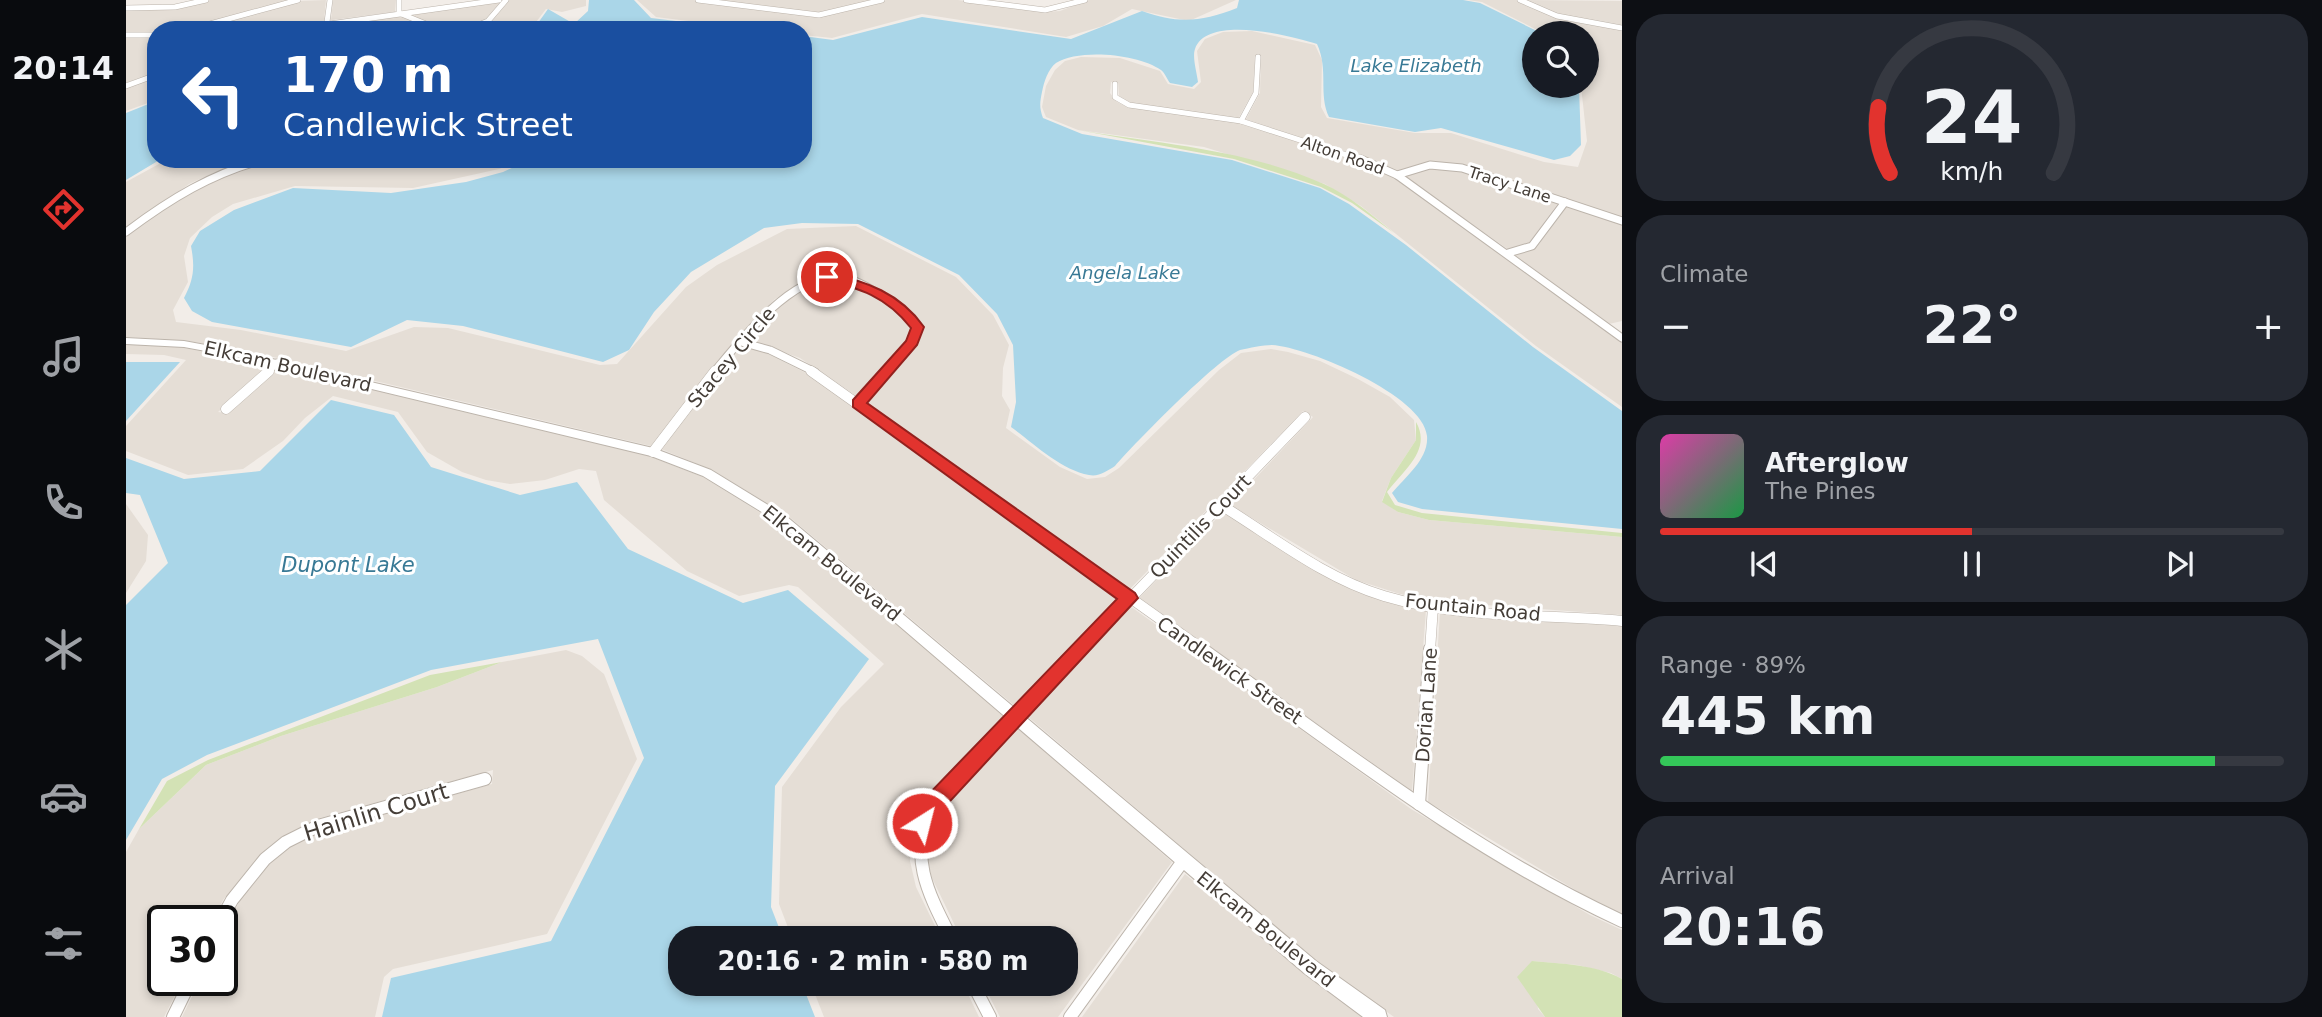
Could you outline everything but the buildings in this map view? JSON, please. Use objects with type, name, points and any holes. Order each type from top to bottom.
[{"type":"street","points":[[126,8],[175,6],[206,0]]},
{"type":"street","points":[[221,21],[298,0]]},
{"type":"street","points":[[327,21],[330,0]]},
{"type":"street","points":[[399,0],[399,13]]},
{"type":"street","points":[[335,21],[499,0]]},
{"type":"street","points":[[489,21],[506,0]]},
{"type":"street","points":[[698,0],[819,15],[881,0]]},
{"type":"street","points":[[966,0],[1045,10],[1085,0]]},
{"type":"street","points":[[1520,0],[1557,16],[1622,28]]},
{"type":"street","points":[[399,13],[419,21]]},
{"type":"street","points":[[126,35],[147,35]]},
{"type":"street","points":[[1241,121],[1256,93],[1258,57]]},
{"type":"street","points":[[126,86],[147,78]]},
{"type":"street","name":"Alton Road","points":[[1115,84],[1115,97],[1129,105],[1241,121],[1358,158],[1397,175],[1622,338]]},
{"type":"street","name":"Tracy Lane","points":[[1397,175],[1430,165],[1462,168],[1622,221]]},
{"type":"street","points":[[126,232],[191,185],[234,168]]},
{"type":"street","points":[[1508,253],[1532,246],[1565,202]]},
{"type":"street","name":"Stacey Circle","points":[[653,452],[764,315],[799,288],[827,277],[861,284],[902,308],[917,327],[913,342],[858,403]]},
{"type":"street","points":[[1609,328],[1622,324]]},
{"type":"street","name":"Elkcam Boulevard","points":[[126,341],[194,345],[277,363],[653,452],[707,473],[782,519],[1017,717],[1183,862],[1310,967],[1378,1017]]},
{"type":"street","name":"Candlewick Street","points":[[741,342],[796,361],[1419,804],[1591,908],[1622,921]]},
{"type":"street","points":[[226,408],[277,363]]},
{"type":"street","name":"Quintilis Court","points":[[945,926],[924,882],[918,858],[922,823],[931,806],[1305,417]]},
{"type":"street","name":"Fountain Road","points":[[1221,505],[1354,585],[1433,606],[1622,621]]},
{"type":"street","name":"Dorian Lane","points":[[1419,804],[1433,606]]},
{"type":"street","name":"Hainlin Court","points":[[229,905],[265,859],[286,842],[318,826],[485,779]]},
{"type":"street","points":[[1070,1017],[1183,862]]},
{"type":"street","points":[[173,1017],[183,996]]},
{"type":"street","points":[[979,996],[989,1017]]},
{"type":"shaded area","points":[[210,0],[294,0],[217,21],[147,21],[147,32],[126,34],[126,9],[192,5]]},
{"type":"shaded area","points":[[326,0],[324,21],[225,21],[299,1]]},
{"type":"shaded area","points":[[333,0],[396,0],[395,12],[331,20]]},
{"type":"shaded area","points":[[509,0],[586,0],[586,6],[562,12],[546,9],[537,21],[492,21]]},
{"type":"shaded area","points":[[637,0],[694,0],[818,17],[886,0],[958,0],[1044,12],[1060,11],[1089,0],[1236,0],[1189,21],[1132,9],[1103,26],[1066,37],[922,14],[832,38],[812,36],[812,21],[688,21],[656,17]]},
{"type":"shaded area","points":[[706,0],[877,0],[826,14]]},
{"type":"shaded area","points":[[1468,0],[1517,0],[1556,17],[1578,21],[1522,22],[1482,2]]},
{"type":"shaded area","points":[[1523,0],[1622,1],[1622,27],[1559,16]]},
{"type":"shaded area","points":[[503,1],[485,21],[425,21],[405,13]]},
{"type":"shaded area","points":[[397,14],[414,21],[351,21]]},
{"type":"shaded area","points":[[1599,25],[1622,29],[1622,219],[1446,164],[1396,172],[1245,121],[1260,93],[1261,56],[1255,55],[1253,92],[1238,119],[1131,104],[1119,96],[1118,82],[1111,82],[1110,93],[1117,102],[1127,107],[1239,123],[1356,160],[1394,176],[1622,342],[1622,407],[1536,346],[1361,206],[1325,184],[1204,147],[1078,130],[1046,117],[1042,107],[1046,86],[1055,70],[1065,61],[1081,57],[1120,58],[1160,71],[1168,84],[1194,89],[1201,82],[1197,51],[1205,39],[1223,32],[1252,31],[1315,45],[1322,60],[1321,107],[1327,118],[1415,133],[1451,133],[1544,162],[1578,167],[1587,141],[1582,98],[1599,98]]},
{"type":"shaded area","points":[[126,36],[147,36],[147,76],[126,83]]},
{"type":"shaded area","points":[[147,80],[147,103],[126,111],[126,88]]},
{"type":"shaded area","points":[[1432,167],[1462,170],[1559,202],[1528,244],[1509,250],[1403,176]]},
{"type":"shaded area","points":[[152,168],[229,168],[189,184],[126,229],[126,182]]},
{"type":"shaded area","points":[[238,168],[502,168],[413,188],[295,186],[233,204],[212,217],[190,238],[184,256],[188,282],[173,310],[176,322],[241,330],[346,351],[414,327],[448,328],[600,365],[617,364],[686,287],[717,265],[787,229],[856,226],[956,277],[993,315],[1009,345],[1003,368],[1002,396],[1010,410],[1006,428],[1060,467],[1087,479],[1105,477],[1119,468],[1219,370],[1241,353],[1271,349],[1320,361],[1390,397],[1414,420],[1416,440],[1391,478],[1382,501],[1398,512],[1429,520],[1622,537],[1622,615],[1432,601],[1400,594],[1356,580],[1230,505],[1313,417],[1303,411],[1128,591],[865,403],[917,344],[922,326],[906,306],[865,281],[844,275],[824,274],[797,285],[775,299],[734,344],[651,446],[243,350],[188,341],[126,337],[126,235],[186,191]]},
{"type":"shaded area","points":[[1568,205],[1622,223],[1622,321],[1609,324],[1515,255],[1537,247]]},
{"type":"shaded area","points":[[827,279],[858,286],[898,310],[912,328],[908,341],[858,397],[800,358],[748,340],[783,302]]},
{"type":"shaded area","points":[[126,344],[180,347],[269,365],[218,412],[226,413],[278,367],[649,456],[703,477],[777,523],[1007,717],[925,803],[914,823],[910,861],[916,887],[935,926],[787,926],[779,904],[782,787],[841,707],[884,664],[798,587],[789,585],[739,596],[687,571],[604,500],[596,471],[579,469],[545,480],[510,484],[486,480],[462,472],[427,452],[398,412],[333,396],[305,418],[283,441],[243,469],[188,475],[126,451],[126,426],[186,360],[164,355],[126,354]]},
{"type":"shaded area","points":[[742,346],[766,353],[814,377],[1120,599],[1016,707],[787,515],[712,470],[661,449]]},
{"type":"shaded area","points":[[126,504],[148,535],[146,561],[126,593]]},
{"type":"shaded area","points":[[1223,512],[1351,589],[1426,610],[1412,791],[1139,598]]},
{"type":"shaded area","points":[[1130,606],[1411,809],[1590,915],[1622,930],[1622,979],[1611,973],[1577,965],[1532,961],[1538,1009],[1545,1017],[1394,1017],[1314,959],[1027,716]]},
{"type":"shaded area","points":[[1440,612],[1622,626],[1622,913],[1592,900],[1428,802]]},
{"type":"shaded area","points":[[566,650],[582,656],[604,674],[637,759],[547,934],[393,969],[384,977],[375,1017],[182,1017],[192,996],[238,996],[238,905],[271,863],[288,848],[318,833],[492,784],[493,770],[320,818],[285,836],[261,854],[220,905],[147,905],[147,996],[175,996],[164,1017],[126,1017],[126,852],[139,829],[206,765],[281,736],[437,687],[502,662]]},
{"type":"shaded area","points":[[1017,726],[1172,862],[1078,990],[1078,926],[955,926],[932,878],[926,856],[929,825],[937,811]]},
{"type":"shaded area","points":[[1185,874],[1306,975],[1363,1017],[1082,1017]]},
{"type":"shaded area","points":[[816,996],[969,996],[979,1017],[824,1017]]},
{"type":"shaded area","points":[[989,996],[1073,996],[1058,1017],[1000,1017]]},
{"type":"green space","points":[[1078,130],[1233,155],[1294,172],[1343,194],[1394,233],[1352,203],[1321,187],[1234,159]]},
{"type":"green space","points":[[1416,422],[1421,442],[1418,451],[1408,468],[1387,492],[1395,505],[1422,513],[1622,533],[1622,537],[1429,520],[1398,512],[1382,502],[1391,478],[1416,440]]},
{"type":"green space","points":[[502,662],[437,687],[281,736],[206,765],[139,829],[167,781],[208,760],[430,675]]},
{"type":"green space","points":[[1532,961],[1590,968],[1622,979],[1622,1017],[1545,1017],[1517,977]]},
{"type":"water","points":[[589,0],[634,0],[651,18],[676,21],[577,21],[588,11]]},
{"type":"water","name":"Angela Lake","points":[[1239,0],[1463,0],[1480,3],[1522,24],[1522,98],[1579,98],[1581,145],[1570,156],[1554,160],[1441,128],[1415,132],[1329,117],[1324,100],[1321,54],[1317,44],[1251,30],[1216,32],[1203,38],[1194,52],[1198,82],[1192,87],[1170,83],[1161,70],[1139,60],[1094,54],[1066,58],[1056,63],[1047,76],[1040,102],[1041,111],[1043,118],[1082,134],[1232,160],[1320,188],[1349,204],[1406,245],[1533,347],[1622,411],[1622,529],[1422,509],[1398,502],[1392,493],[1420,460],[1427,444],[1421,421],[1407,405],[1362,376],[1311,354],[1272,345],[1240,350],[1229,356],[1176,403],[1115,466],[1096,475],[1068,468],[1011,427],[1016,402],[1013,345],[997,314],[959,275],[858,224],[802,223],[764,228],[691,272],[654,312],[629,350],[603,362],[463,326],[407,320],[351,347],[212,322],[192,311],[184,298],[193,273],[191,246],[200,231],[234,210],[293,188],[391,193],[466,182],[512,168],[812,168],[812,37],[833,40],[922,17],[1071,39],[1142,11],[1167,18],[1190,20],[1237,8]]},
{"type":"water","points":[[548,9],[569,21],[539,21]]},
{"type":"water","points":[[147,105],[147,167],[126,180],[126,113]]},
{"type":"water","points":[[126,362],[180,362],[126,421]]},
{"type":"water","name":"Dupont Lake","points":[[331,400],[394,415],[431,467],[520,495],[577,482],[628,549],[743,603],[788,590],[869,659],[775,786],[771,907],[778,926],[668,926],[668,996],[807,996],[815,1017],[382,1017],[391,978],[551,941],[644,758],[598,639],[431,670],[207,755],[162,779],[126,840],[126,605],[168,563],[140,495],[126,493],[126,458],[184,479],[260,471]]},
{"type":"route","points":[[827,277],[843,277],[861,284],[902,308],[917,327],[913,342],[858,403],[1129,598],[931,806],[922,823]]},
{"type":"water label","name":"Lake Elizabeth","points":[[1416,66]]}]
